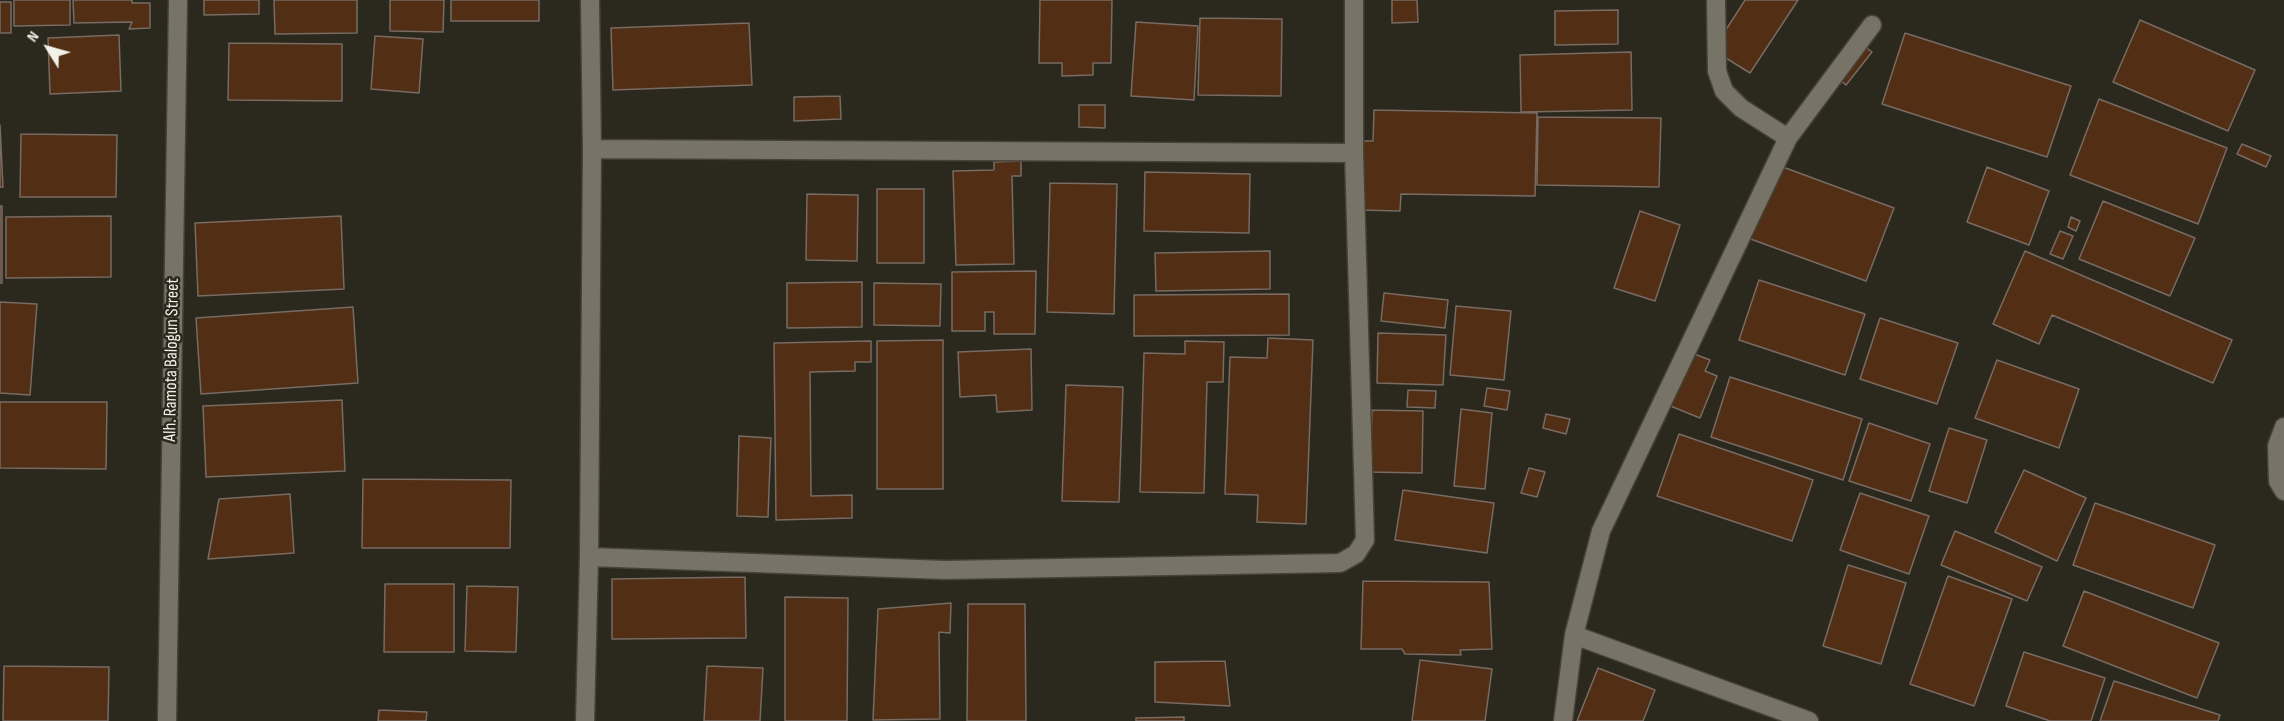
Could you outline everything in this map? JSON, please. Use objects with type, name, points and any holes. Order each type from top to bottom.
[{"type":"street","name":"Alh. Ramota Balogun Street","points":[[167,721],[178,0]]},
{"type":"street","points":[[585,721],[589,557],[592,149],[590,0]]},
{"type":"street","points":[[589,557],[945,570],[1340,563],[1356,554],[1365,540],[1354,153],[1354,0]]},
{"type":"street","points":[[1716,0],[1718,71],[1724,92],[1741,108],[1788,138]]},
{"type":"street","points":[[1563,721],[1574,635],[1601,531],[1788,138],[1872,25]]},
{"type":"street","points":[[592,149],[1354,153]]},
{"type":"street","points":[[2284,427],[2277,446],[2278,481],[2284,491]]},
{"type":"street","points":[[1574,635],[1809,721]]},
{"type":"building","points":[[14,0],[70,0],[70,25],[14,26]]},
{"type":"building","points":[[73,0],[132,0],[132,3],[150,3],[150,28],[129,29],[132,22],[74,23]]},
{"type":"building","points":[[204,0],[259,0],[259,14],[204,15]]},
{"type":"building","points":[[274,0],[357,0],[357,33],[275,34]]},
{"type":"building","points":[[390,0],[444,0],[443,32],[390,31]]},
{"type":"building","points":[[451,0],[539,0],[539,21],[451,21]]},
{"type":"building","points":[[1040,0],[1112,0],[1111,63],[1093,63],[1093,75],[1062,76],[1062,63],[1039,63]]},
{"type":"building","points":[[1392,0],[1417,0],[1418,22],[1392,23]]},
{"type":"building","points":[[1745,0],[1798,0],[1750,73],[1713,50]]},
{"type":"building","points":[[0,2],[11,2],[11,33],[0,33]]},
{"type":"building","points":[[1618,10],[1618,44],[1555,45],[1555,11]]},
{"type":"building","points":[[1200,18],[1282,19],[1281,96],[1198,95]]},
{"type":"building","points":[[2140,20],[2255,70],[2228,131],[2113,82]]},
{"type":"building","points":[[1136,22],[1198,26],[1194,100],[1131,96]]},
{"type":"building","points":[[749,23],[752,85],[613,90],[611,28]]},
{"type":"building","points":[[1905,33],[2071,86],[2047,157],[1882,104]]},
{"type":"building","points":[[119,35],[121,91],[50,94],[48,38]]},
{"type":"building","points":[[375,36],[423,39],[419,93],[371,89]]},
{"type":"building","points":[[1859,42],[1872,52],[1846,85],[1834,75]]},
{"type":"building","points":[[229,43],[342,44],[342,101],[228,100]]},
{"type":"building","points":[[1631,52],[1632,110],[1521,112],[1520,55]]},
{"type":"building","points":[[840,96],[841,119],[794,121],[794,97]]},
{"type":"building","points":[[2099,99],[2227,148],[2198,224],[2070,175]]},
{"type":"building","points":[[1079,105],[1105,105],[1105,128],[1079,127]]},
{"type":"building","points":[[1374,110],[1537,113],[1535,196],[1401,194],[1400,211],[1360,210],[1361,141],[1373,141]]},
{"type":"building","points":[[1538,117],[1661,118],[1659,187],[1537,185]]},
{"type":"building","points":[[0,125],[3,187],[0,187]]},
{"type":"building","points":[[21,134],[117,135],[116,197],[20,197]]},
{"type":"building","points":[[2242,144],[2271,156],[2266,167],[2237,154]]},
{"type":"building","points":[[1021,161],[1021,176],[1012,176],[1014,264],[956,265],[953,171],[994,170],[994,162]]},
{"type":"building","points":[[1772,163],[1894,208],[1866,281],[1745,237]]},
{"type":"building","points":[[1987,167],[2049,191],[2029,245],[1967,222]]},
{"type":"building","points":[[1145,172],[1250,174],[1249,233],[1144,231]]},
{"type":"building","points":[[1050,183],[1117,184],[1114,314],[1047,312]]},
{"type":"building","points":[[877,189],[924,189],[924,263],[877,263]]},
{"type":"building","points":[[807,194],[858,195],[857,261],[806,260]]},
{"type":"building","points":[[2103,201],[2195,238],[2170,296],[2079,259]]},
{"type":"building","points":[[0,206],[2,206],[2,283],[0,283]]},
{"type":"building","points":[[1640,211],[1680,225],[1655,301],[1614,288]]},
{"type":"building","points":[[111,216],[111,277],[6,278],[6,217]]},
{"type":"building","points":[[341,216],[344,289],[198,296],[195,223]]},
{"type":"building","points":[[2071,217],[2080,221],[2076,231],[2068,227]]},
{"type":"building","points":[[2060,231],[2073,236],[2063,259],[2050,254]]},
{"type":"building","points":[[1270,251],[1270,289],[1156,291],[1155,253]]},
{"type":"building","points":[[2025,251],[2232,340],[2213,383],[2052,315],[2039,344],[1993,324]]},
{"type":"building","points":[[1036,271],[1035,334],[994,334],[994,312],[985,312],[985,331],[952,331],[952,272]]},
{"type":"building","points":[[1759,280],[1865,314],[1845,375],[1739,340]]},
{"type":"building","points":[[862,282],[862,327],[787,328],[787,283]]},
{"type":"building","points":[[874,283],[941,284],[940,326],[874,325]]},
{"type":"building","points":[[1384,293],[1448,300],[1445,328],[1381,321]]},
{"type":"building","points":[[1289,294],[1289,335],[1134,336],[1134,295]]},
{"type":"building","points":[[0,302],[37,304],[30,395],[0,393]]},
{"type":"building","points":[[1456,306],[1511,311],[1504,380],[1450,375]]},
{"type":"building","points":[[353,307],[358,383],[201,394],[196,318]]},
{"type":"building","points":[[1880,318],[1958,343],[1937,404],[1860,379]]},
{"type":"building","points":[[1378,333],[1446,335],[1443,385],[1377,383]]},
{"type":"building","points":[[1268,338],[1313,340],[1306,524],[1257,522],[1258,495],[1225,494],[1230,357],[1267,358]]},
{"type":"building","points":[[943,340],[943,489],[877,489],[877,341]]},
{"type":"building","points":[[871,341],[871,362],[855,362],[855,371],[810,372],[811,496],[852,495],[852,518],[776,520],[774,343]]},
{"type":"building","points":[[1185,341],[1224,342],[1223,382],[1207,382],[1204,493],[1140,492],[1144,353],[1185,354]]},
{"type":"building","points":[[1031,349],[1032,410],[997,412],[996,395],[960,397],[958,352]]},
{"type":"building","points":[[1689,352],[1710,360],[1705,371],[1717,376],[1700,418],[1668,405]]},
{"type":"building","points":[[1997,360],[2079,389],[2059,448],[1975,418]]},
{"type":"building","points":[[1730,377],[1862,419],[1843,480],[1711,437]]},
{"type":"building","points":[[1066,385],[1123,387],[1119,502],[1062,501]]},
{"type":"building","points":[[1487,388],[1510,391],[1507,410],[1484,406]]},
{"type":"building","points":[[1408,390],[1436,391],[1435,408],[1407,407]]},
{"type":"building","points":[[342,400],[345,471],[206,477],[203,406]]},
{"type":"building","points":[[0,402],[107,402],[106,469],[0,468]]},
{"type":"building","points":[[1461,409],[1492,413],[1485,489],[1454,486]]},
{"type":"building","points":[[1372,410],[1423,411],[1422,473],[1370,472]]},
{"type":"building","points":[[1546,414],[1570,419],[1566,434],[1543,428]]},
{"type":"building","points":[[1869,423],[1930,444],[1911,501],[1849,481]]},
{"type":"building","points":[[1949,428],[1987,440],[1967,503],[1929,491]]},
{"type":"building","points":[[1679,434],[1813,480],[1792,541],[1657,496]]},
{"type":"building","points":[[739,436],[771,438],[768,517],[737,516]]},
{"type":"building","points":[[1529,468],[1545,472],[1537,497],[1521,493]]},
{"type":"building","points":[[2024,470],[2086,498],[2057,561],[1995,532]]},
{"type":"building","points":[[363,479],[511,480],[510,548],[362,548]]},
{"type":"building","points":[[1403,490],[1494,503],[1487,553],[1395,540]]},
{"type":"building","points":[[1860,493],[1929,516],[1909,574],[1840,550]]},
{"type":"building","points":[[290,494],[294,553],[208,559],[219,499]]},
{"type":"building","points":[[2095,503],[2215,545],[2193,608],[2073,565]]},
{"type":"building","points":[[1955,531],[2042,567],[2027,601],[1941,565]]},
{"type":"building","points":[[1848,565],[1906,583],[1881,664],[1823,646]]},
{"type":"building","points":[[1948,576],[2012,599],[1974,706],[1910,684]]},
{"type":"building","points":[[745,577],[746,638],[612,639],[612,579]]},
{"type":"building","points":[[1363,581],[1489,582],[1492,649],[1460,650],[1461,655],[1405,654],[1402,649],[1361,649]]},
{"type":"building","points":[[385,584],[454,584],[454,652],[384,652]]},
{"type":"building","points":[[467,586],[518,587],[516,652],[465,651]]},
{"type":"building","points":[[2084,591],[2219,643],[2197,698],[2063,646]]},
{"type":"building","points":[[785,597],[848,598],[847,721],[785,721]]},
{"type":"building","points":[[951,603],[950,633],[939,632],[940,719],[873,720],[878,609]]},
{"type":"building","points":[[968,604],[1025,604],[1026,721],[967,721]]},
{"type":"building","points":[[2024,652],[2105,678],[2091,721],[2050,721],[2006,706]]},
{"type":"building","points":[[1420,660],[1492,669],[1485,721],[1412,721]]},
{"type":"building","points":[[1225,661],[1230,706],[1155,702],[1155,662]]},
{"type":"building","points":[[4,666],[109,667],[108,721],[3,721]]},
{"type":"building","points":[[707,666],[763,668],[760,721],[704,721]]},
{"type":"building","points":[[1598,668],[1655,690],[1643,721],[1577,721]]},
{"type":"building","points":[[2114,681],[2220,715],[2218,721],[2100,721]]},
{"type":"building","points":[[379,710],[427,712],[426,721],[378,721]]},
{"type":"building","points":[[1184,717],[1184,721],[1136,721],[1136,718]]}]
